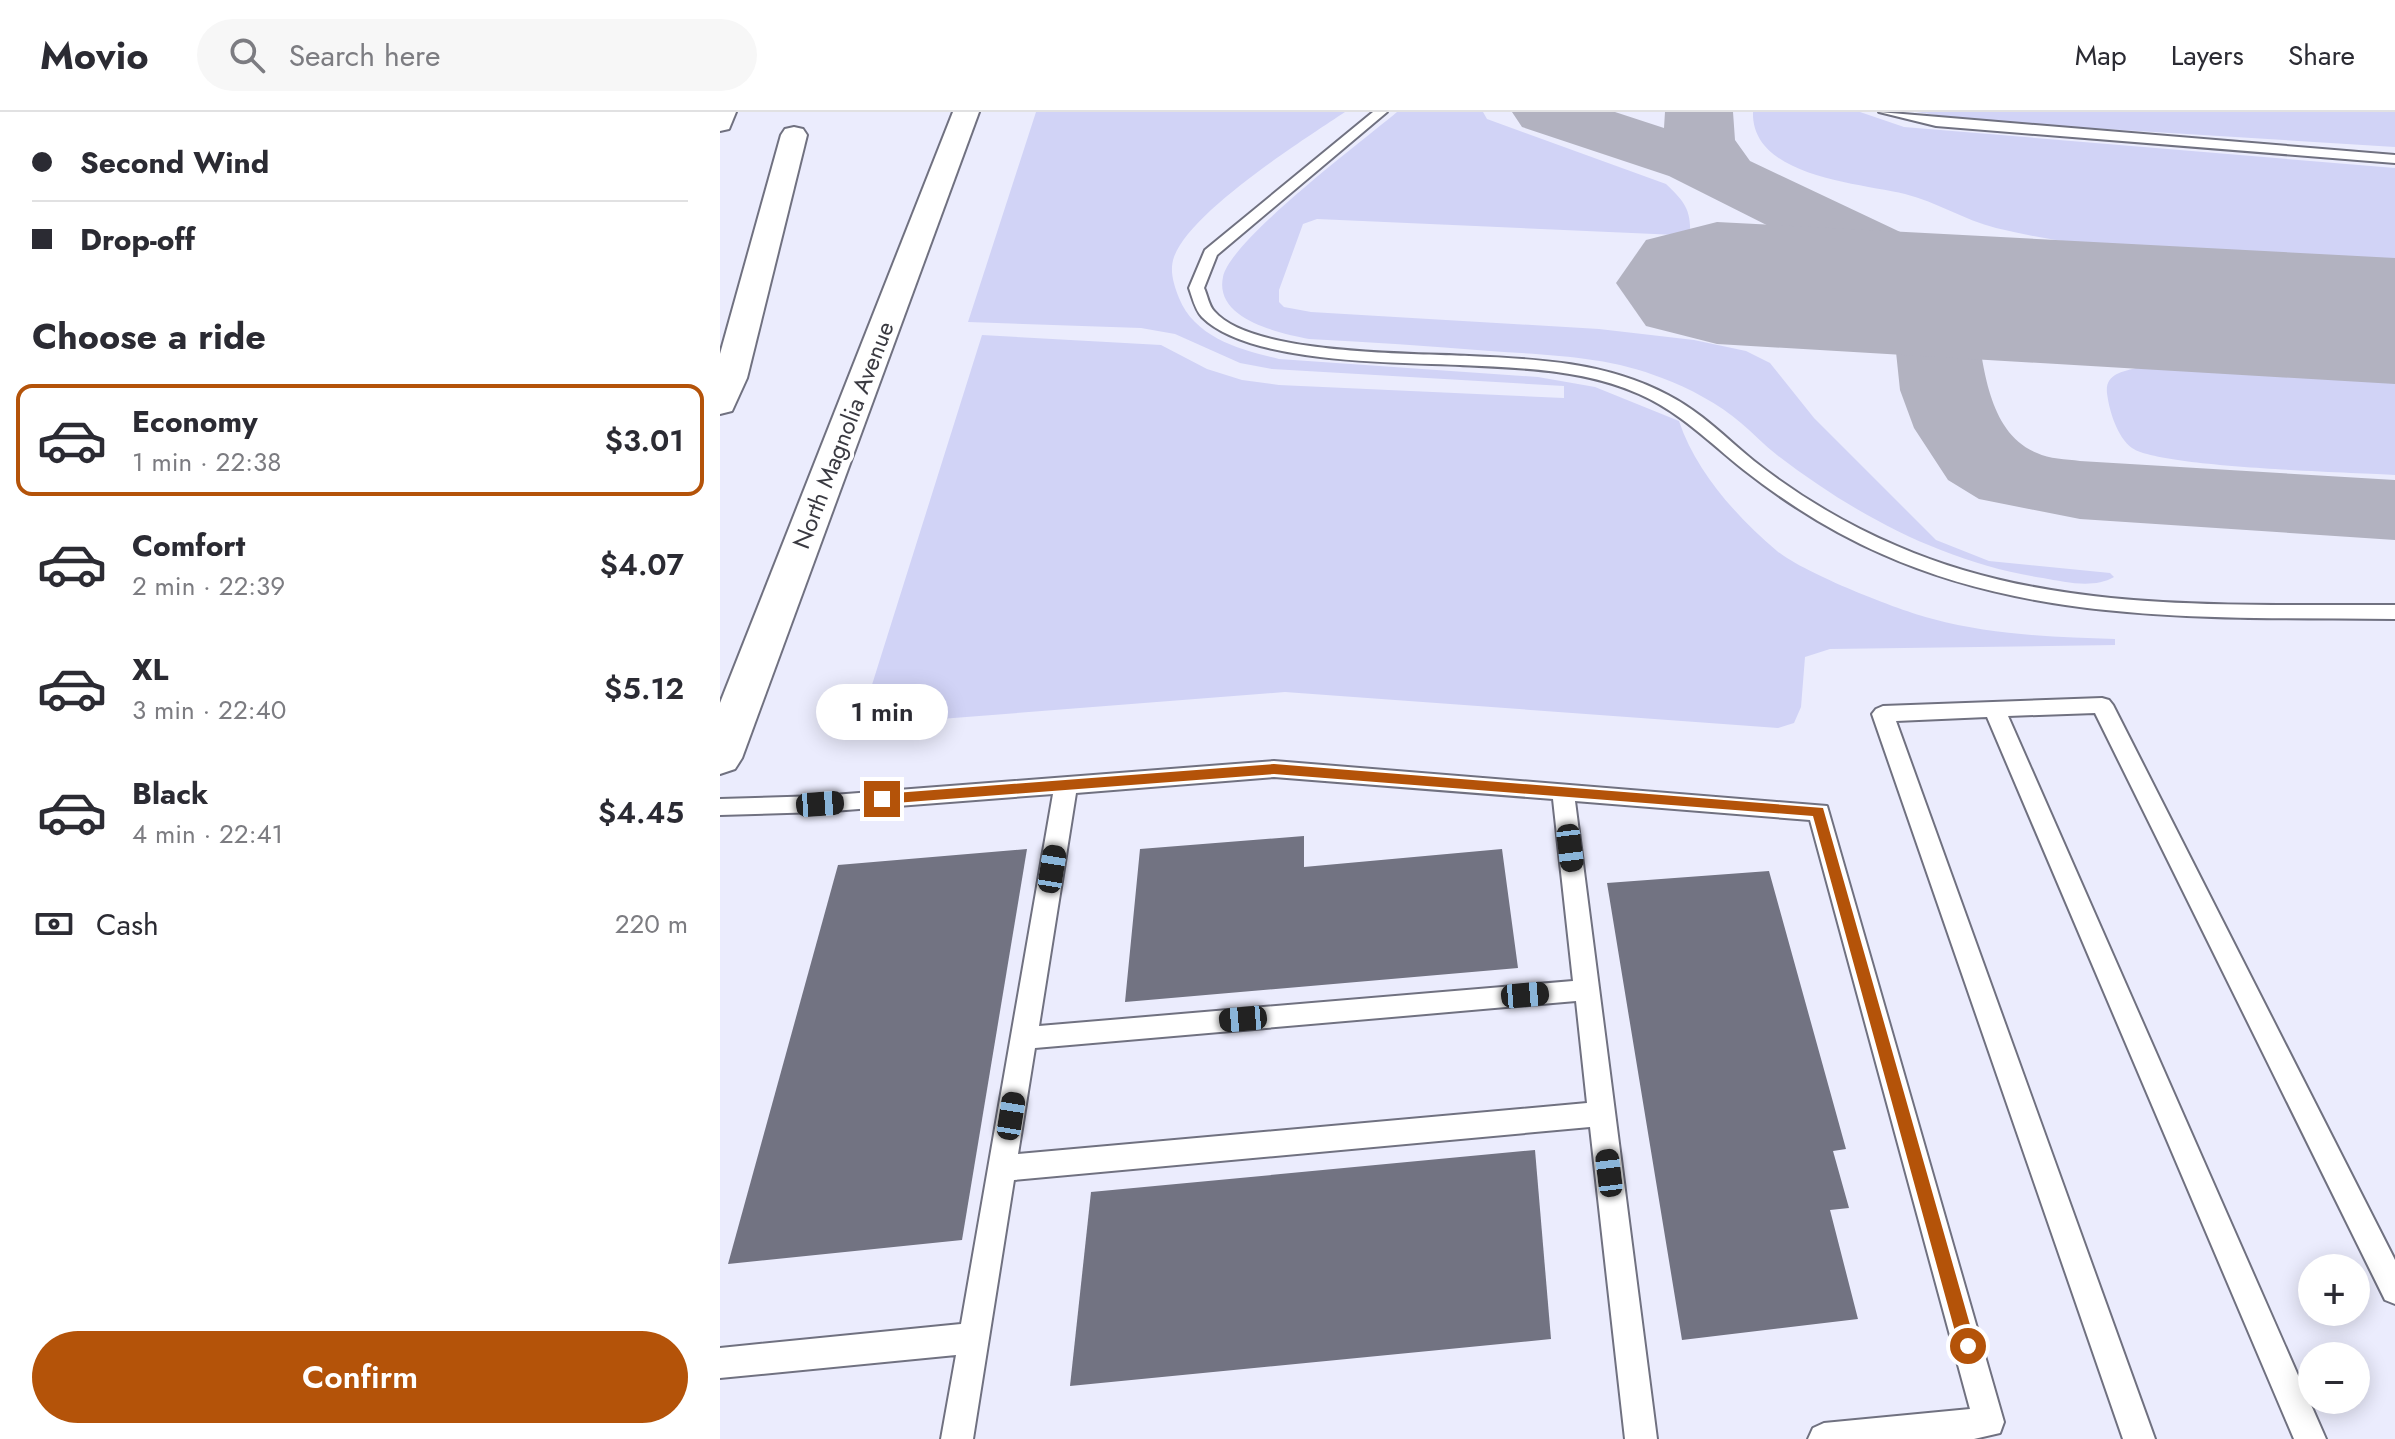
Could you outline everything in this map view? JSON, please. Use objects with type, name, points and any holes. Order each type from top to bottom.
[{"type":"main road","points":[[720,123],[723,112]]},
{"type":"main road","name":"North Magnolia Avenue","points":[[720,758],[966,112]]},
{"type":"main road","points":[[720,325],[797,123]]},
{"type":"main road","points":[[720,404],[730,378],[797,123]]},
{"type":"lane","points":[[1381,112],[1210,253],[1202,264],[1196,286],[1203,306],[1224,326],[1265,343],[1306,352],[1539,365],[1573,369],[1624,382],[1652,393],[1693,417],[1756,470],[1855,533],[1920,563],[1987,585],[2068,600],[2140,607],[2395,612]]},
{"type":"lane","points":[[1885,112],[1936,122],[2395,159]]},
{"type":"lane","points":[[2139,1439],[1883,714],[2102,705],[2395,1290]]},
{"type":"lane","points":[[1994,709],[2310,1439]]},
{"type":"lane","points":[[720,807],[820,804],[1274,769],[1819,812],[1989,1422],[1824,1439]]},
{"type":"lane","points":[[957,1439],[1066,785]]},
{"type":"lane","points":[[1563,792],[1641,1439]]},
{"type":"lane","points":[[1024,1038],[1587,990]]},
{"type":"lane","points":[[1002,1168],[1602,1114]]},
{"type":"lane","points":[[720,1363],[974,1338]]},
{"type":"shaded area","points":[[1036,112],[1345,112],[1250,178],[1202,219],[1185,239],[1174,257],[1174,283],[1186,312],[1208,333],[1235,346],[1279,359],[1538,377],[1595,387],[1679,421],[1696,458],[1732,508],[1777,551],[1808,570],[1875,599],[1933,619],[2000,632],[2115,639],[2115,645],[1830,649],[1805,657],[1801,707],[1794,723],[1778,728],[1285,692],[889,723],[871,717],[865,707],[982,335],[1161,345],[1207,369],[1242,380],[1279,385],[1564,398],[1564,386],[1272,369],[1240,363],[1175,334],[1141,328],[968,322]]},
{"type":"shaded area","points":[[1397,112],[1483,112],[1487,119],[1666,184],[1685,205],[1690,232],[1677,235],[1317,219],[1303,224],[1279,290],[1279,302],[1284,307],[1311,312],[1599,329],[1694,340],[1746,351],[1770,363],[1814,418],[1936,540],[1989,561],[2110,573],[2114,577],[2097,583],[2079,584],[2007,571],[1936,548],[1870,516],[1807,477],[1713,403],[1683,387],[1641,371],[1599,361],[1556,356],[1309,339],[1266,328],[1238,313],[1228,304],[1223,291],[1223,277],[1231,260],[1272,216]]},
{"type":"shaded area","points":[[1753,112],[1860,112],[1904,127],[2395,168],[2395,265],[2144,251],[2094,246],[1996,228],[1917,197],[1836,180],[1788,164],[1769,151],[1757,134]]},
{"type":"shaded area","points":[[1916,112],[2395,112],[2395,147],[1977,121]]},
{"type":"shaded area","points":[[2136,368],[2395,381],[2395,475],[2216,465],[2150,455],[2132,448],[2115,423],[2107,387],[2116,375]]},
{"type":"building","points":[[1304,836],[1304,867],[1502,849],[1518,968],[1125,1002],[1140,849]]},
{"type":"building","points":[[1027,849],[962,1240],[728,1264],[838,865]]},
{"type":"building","points":[[1769,871],[1846,1149],[1833,1151],[1849,1208],[1830,1210],[1858,1319],[1682,1340],[1607,883]]},
{"type":"building","points":[[1535,1150],[1551,1339],[1070,1386],[1091,1192]]},
{"type":"taxiway","points":[[1546,112],[1694,161],[1724,176]]},
{"type":"taxiway","points":[[1699,112],[1702,147],[1724,176]]},
{"type":"taxiway","points":[[1724,176],[1975,298]]},
{"type":"taxiway","points":[[1931,295],[1944,390],[1960,428],[1981,460],[2012,479],[2080,490],[2395,510]]},
{"type":"runway","points":[[1717,283],[2395,321]]},
{"type":"route","points":[[882,799],[1274,769],[1819,812],[1968,1346]]}]
